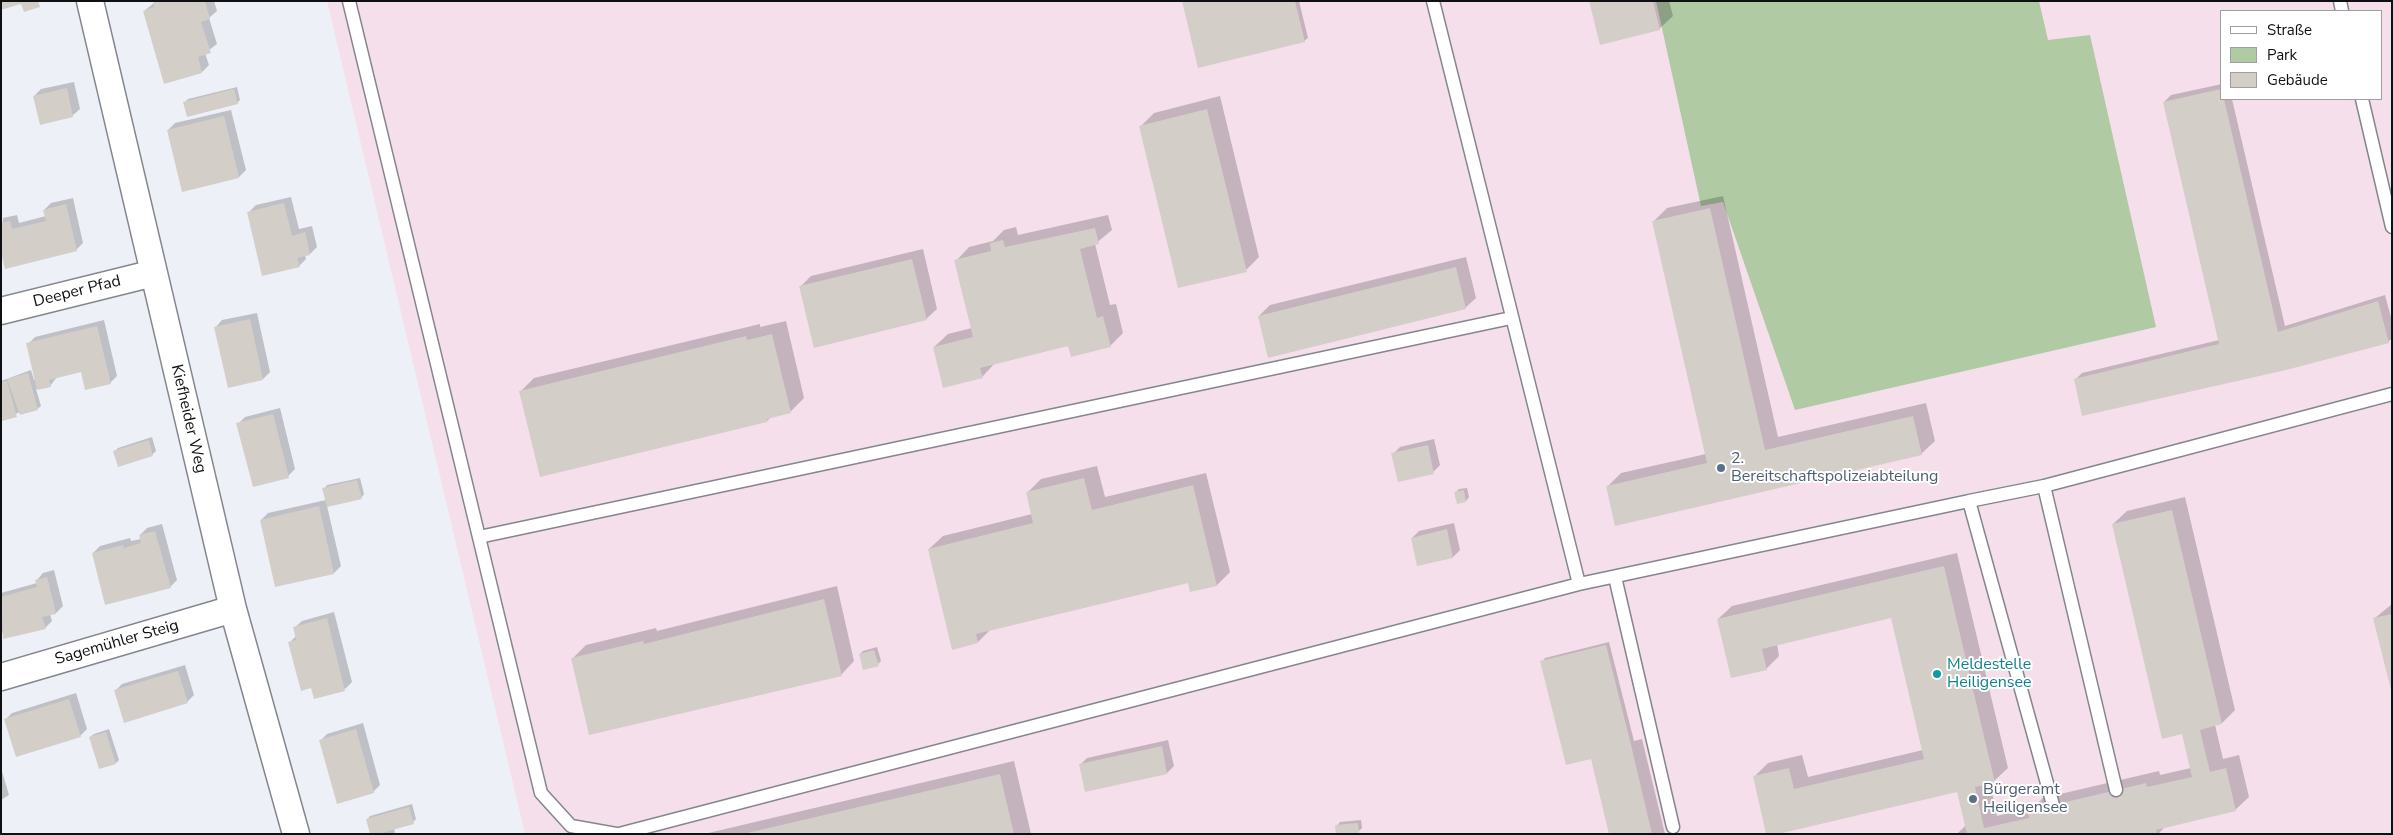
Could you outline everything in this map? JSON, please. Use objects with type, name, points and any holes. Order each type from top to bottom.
[{"type":"street","name":"Kiefheider Weg","points":[[90,1],[233,609],[296,834]]},
{"type":"street","name":"Deeper Pfad","points":[[1,311],[154,273]]},
{"type":"street","name":"Sagemühler Steig","points":[[1,678],[233,609]]},
{"type":"lane","points":[[349,1],[541,793],[570,830],[617,834],[1580,584],[2044,486],[2392,394]]},
{"type":"lane","points":[[1432,1],[1580,584]]},
{"type":"lane","points":[[2362,100],[2392,227]]},
{"type":"lane","points":[[479,537],[1511,318]]},
{"type":"lane","points":[[2044,486],[2116,790]]},
{"type":"lane","points":[[1969,501],[2053,805]]},
{"type":"lane","points":[[1615,577],[1673,826]]},
{"type":"shaded area","points":[[327,1],[2392,1],[2392,834],[525,834]]},
{"type":"green space","points":[[1656,1],[2039,1],[2048,40],[2090,35],[2156,327],[1795,410],[1723,202],[1701,206]]},
{"type":"building","points":[[1,1],[38,1],[40,7],[24,12],[21,4],[1,10]]},
{"type":"building","points":[[153,1],[205,1],[210,19],[201,22],[211,53],[198,57],[202,73],[164,84],[143,11],[154,7]]},
{"type":"building","points":[[1182,1],[1295,1],[1305,42],[1198,68]]},
{"type":"building","points":[[1589,1],[1653,1],[1660,30],[1600,45]]},
{"type":"building","points":[[67,88],[73,117],[40,125],[33,96]]},
{"type":"building","points":[[234,89],[238,104],[187,117],[183,102]]},
{"type":"building","points":[[2220,89],[2220,100],[2224,100],[2278,332],[2378,301],[2389,343],[2286,370],[2082,416],[2074,379],[2219,344],[2163,102]]},
{"type":"building","points":[[1207,109],[1247,272],[1178,288],[1139,126]]},
{"type":"building","points":[[224,116],[239,178],[182,192],[167,130]]},
{"type":"building","points":[[284,203],[292,236],[305,232],[310,255],[297,258],[300,267],[262,276],[247,212]]},
{"type":"building","points":[[66,204],[77,251],[5,269],[1,252],[1,223],[10,221],[12,229],[46,221],[43,210]]},
{"type":"building","points":[[1710,208],[1765,450],[1913,416],[1922,455],[1615,526],[1606,486],[1707,463],[1652,221]]},
{"type":"building","points":[[1095,228],[1099,244],[1080,249],[1097,318],[1103,316],[1111,347],[1071,357],[1068,346],[980,368],[983,378],[943,388],[933,347],[973,337],[954,260],[991,251],[990,243],[1003,240],[1005,247]]},
{"type":"building","points":[[912,259],[927,320],[814,348],[799,286]]},
{"type":"building","points":[[1456,267],[1466,309],[1268,358],[1258,316]]},
{"type":"building","points":[[250,319],[263,380],[228,388],[214,327]]},
{"type":"building","points":[[97,326],[111,384],[85,390],[81,372],[49,380],[51,387],[37,390],[26,343]]},
{"type":"building","points":[[772,334],[791,413],[767,419],[767,422],[540,477],[519,391],[746,336],[747,340]]},
{"type":"building","points":[[28,373],[38,410],[20,415],[7,379]]},
{"type":"building","points":[[7,381],[17,417],[2,421],[1,382]]},
{"type":"building","points":[[273,414],[289,478],[253,487],[236,423]]},
{"type":"building","points":[[149,440],[153,456],[118,467],[113,451]]},
{"type":"building","points":[[1428,445],[1434,474],[1398,482],[1391,453]]},
{"type":"building","points":[[1084,478],[1092,510],[1193,485],[1217,586],[1190,592],[1188,583],[976,634],[978,643],[952,650],[928,549],[1033,523],[1026,492]]},
{"type":"building","points":[[357,480],[362,499],[327,507],[322,488]]},
{"type":"building","points":[[1464,490],[1466,502],[1457,504],[1454,492]]},
{"type":"building","points":[[319,506],[334,574],[275,587],[260,520]]},
{"type":"building","name":"Meldestelle Heiligensee","points":[[2172,510],[2222,724],[2200,730],[2210,772],[2226,768],[2236,811],[2156,830],[2157,834],[1967,834],[1957,792],[1778,834],[1766,834],[1753,776],[1789,768],[1794,789],[1924,759],[1891,618],[1762,649],[1767,670],[1731,678],[1717,619],[1944,566],[1995,783],[1975,787],[1984,828],[2029,818],[2028,811],[2146,783],[2147,787],[2192,777],[2182,734],[2162,739],[2112,524]]},
{"type":"building","points":[[1447,529],[1453,558],[1417,566],[1411,538]]},
{"type":"building","points":[[155,531],[171,588],[105,605],[92,553],[123,545],[124,548],[141,543],[139,535]]},
{"type":"building","points":[[47,577],[56,614],[42,617],[46,629],[3,639],[1,597],[37,587],[35,580]]},
{"type":"building","points":[[824,599],[842,676],[589,735],[571,658],[643,641],[644,644]]},
{"type":"building","points":[[2392,614],[2392,690],[2391,690],[2373,618]]},
{"type":"building","points":[[327,618],[345,691],[314,699],[311,688],[301,691],[288,642],[296,640],[293,627]]},
{"type":"building","points":[[1606,645],[1652,834],[1609,834],[1591,759],[1566,765],[1540,661]]},
{"type":"building","points":[[874,650],[879,666],[863,670],[859,654]]},
{"type":"building","points":[[178,671],[188,703],[124,723],[114,690]]},
{"type":"building","points":[[69,699],[81,737],[16,757],[4,719]]},
{"type":"building","points":[[356,729],[374,793],[337,804],[319,740]]},
{"type":"building","points":[[106,732],[116,764],[99,769],[89,737]]},
{"type":"building","points":[[1162,746],[1167,774],[1085,792],[1079,764]]},
{"type":"building","points":[[1000,774],[1014,834],[747,834],[747,833]]},
{"type":"building","points":[[409,807],[414,824],[378,834],[370,834],[366,819]]},
{"type":"building","points":[[1358,823],[1359,833],[1336,834],[1335,825]]},
{"type":"place","name":"2. Bereitschaftspolizeiabteilung","points":[[1721,468]]},
{"type":"place","name":"Meldestelle Heiligensee","points":[[1937,674]]},
{"type":"place","name":"Bürgeramt Heiligensee","points":[[1973,799]]}]
